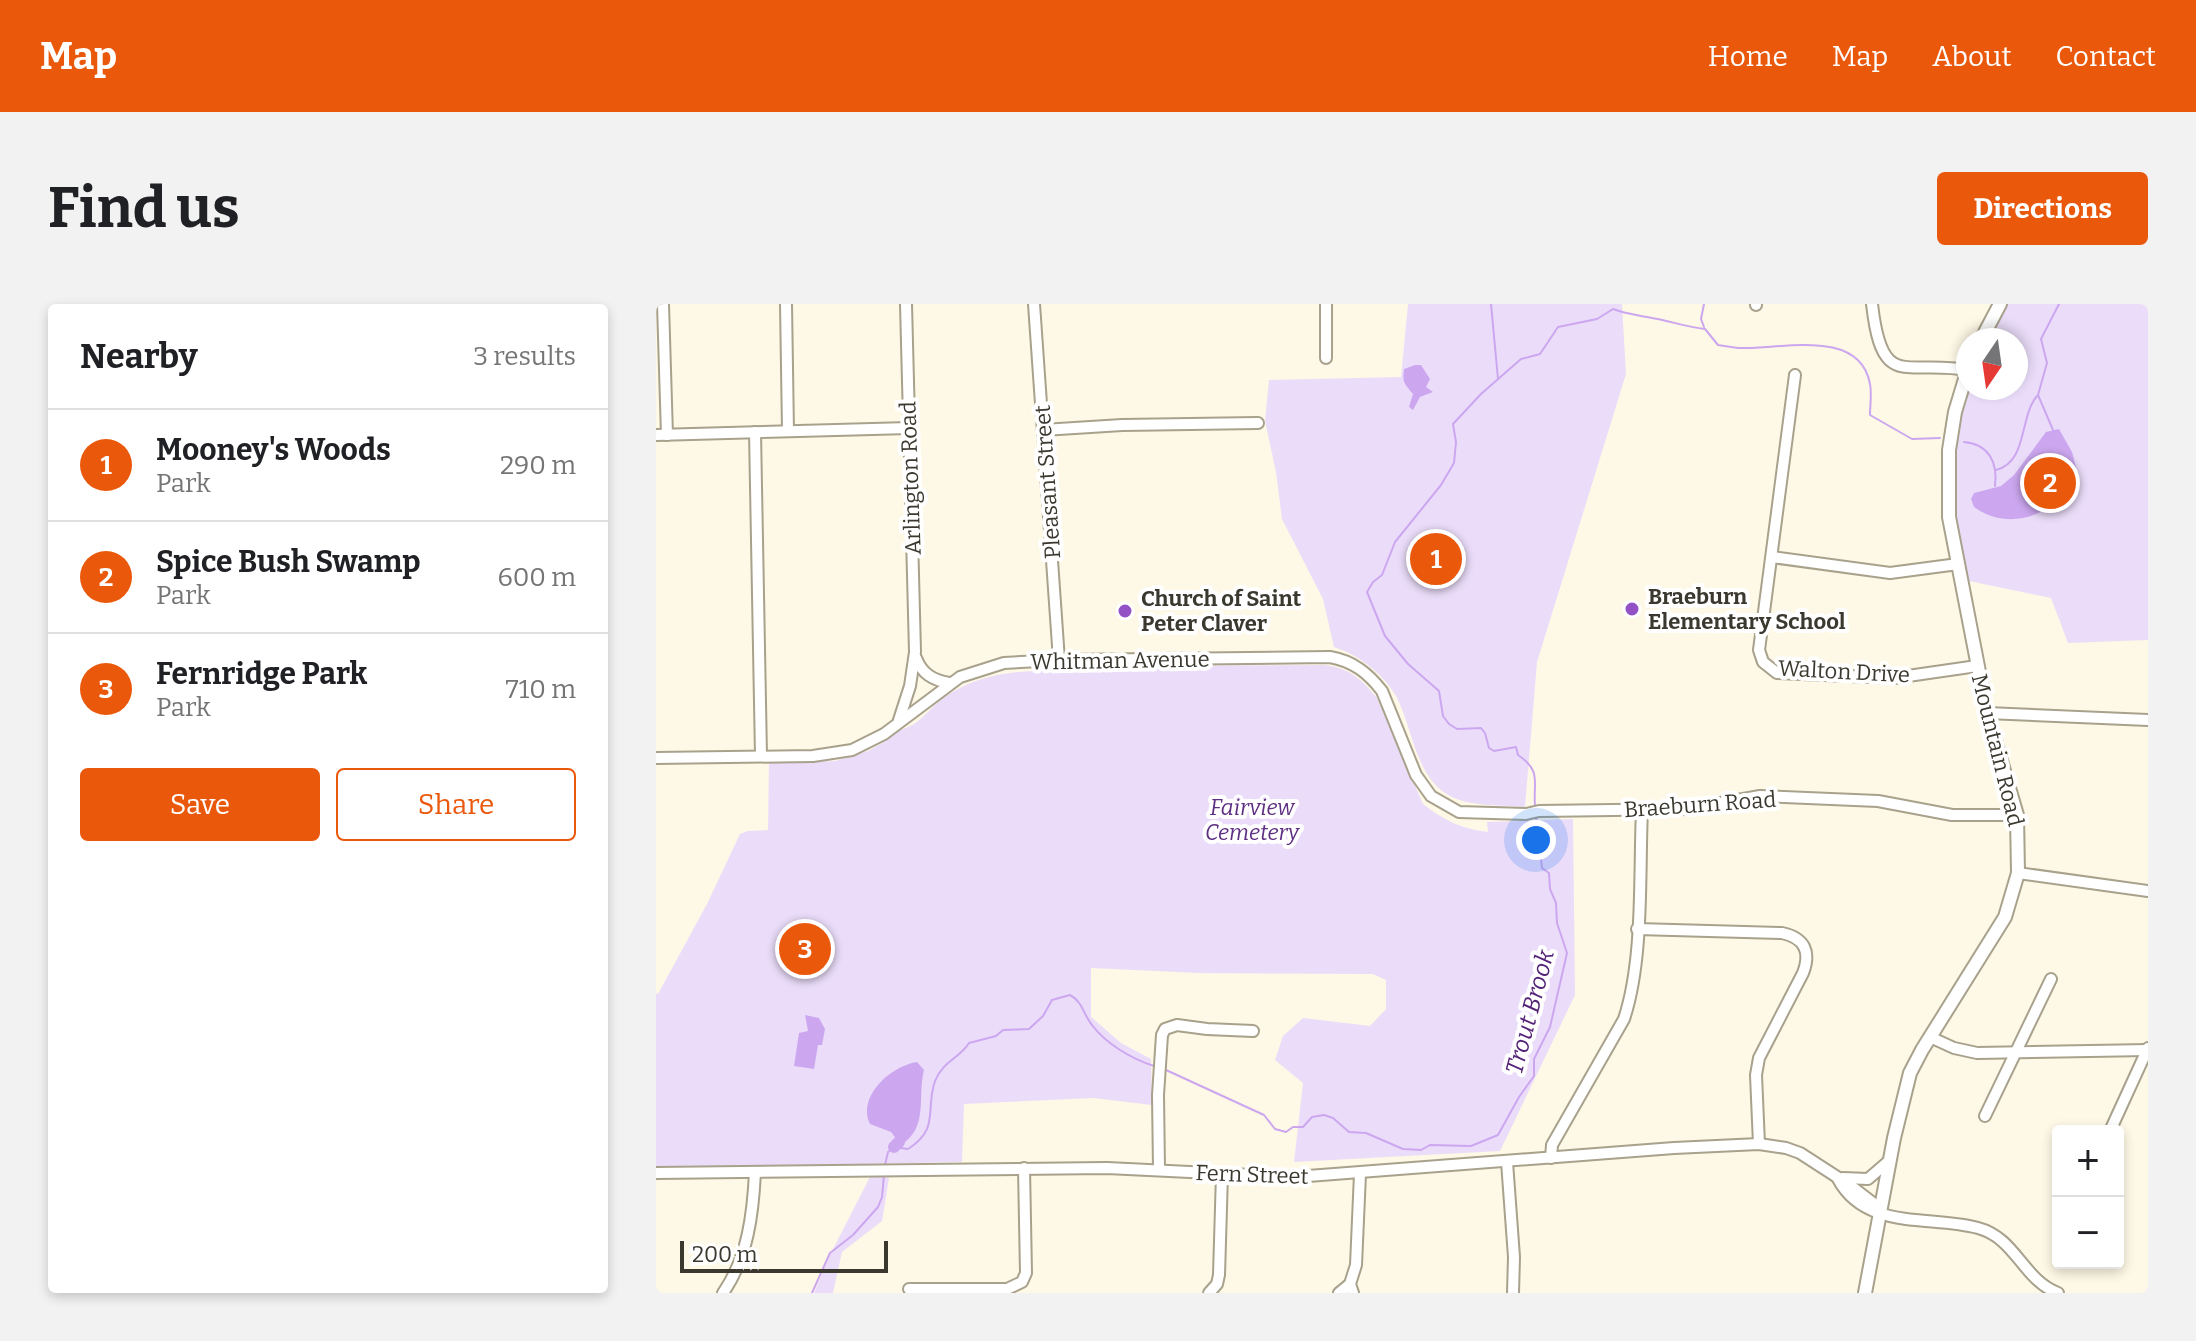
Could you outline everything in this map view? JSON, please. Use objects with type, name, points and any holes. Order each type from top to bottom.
[{"type":"main road","points":[[1987,328],[2000,304]]},
{"type":"main road","name":"Mountain Road","points":[[1865,1293],[1905,1088],[1930,1037],[2005,917],[2018,873],[2017,815],[1987,713],[1949,517],[1947,476],[1952,428],[1960,400]]},
{"type":"street","points":[[663,304],[661,435],[909,428]]},
{"type":"street","points":[[786,304],[788,431]]},
{"type":"street","name":"Arlington Road","points":[[898,723],[912,679],[915,652],[906,304]]},
{"type":"street","name":"Pleasant Street","points":[[1034,304],[1059,660]]},
{"type":"street","points":[[1326,304],[1326,358]]},
{"type":"street","points":[[1872,304],[1876,333],[1892,363],[1905,368],[1956,370]]},
{"type":"street","name":"Walton Drive","points":[[1795,375],[1759,650],[1763,662],[1772,671],[1894,678],[1977,666]]},
{"type":"street","points":[[1043,430],[1122,425],[1258,423]]},
{"type":"street","points":[[755,432],[761,756]]},
{"type":"street","points":[[1772,557],[1890,573],[1958,564]]},
{"type":"street","points":[[915,652],[919,666],[926,673],[949,683]]},
{"type":"street","name":"Whitman Avenue","points":[[656,758],[813,756],[852,750],[884,734],[949,683],[969,672],[988,667],[1059,660],[1339,658],[1364,671],[1382,691],[1416,775],[1431,796],[1459,812],[1526,814]]},
{"type":"street","points":[[1987,713],[2148,720]]},
{"type":"street","name":"Braeburn Road","points":[[1526,814],[1539,811],[1687,809],[1760,796],[1878,801],[1952,815],[2017,815]]},
{"type":"street","points":[[1551,1158],[1552,1145],[1624,1019],[1633,988],[1642,810]]},
{"type":"street","points":[[2018,873],[2148,891]]},
{"type":"street","points":[[1637,929],[1782,933],[1799,939],[1804,945],[1807,958],[1803,973],[1759,1058],[1756,1075],[1759,1144]]},
{"type":"street","points":[[1985,1116],[2051,979]]},
{"type":"street","points":[[1159,1169],[1158,1095],[1165,1029],[1177,1025],[1253,1031]]},
{"type":"street","points":[[1930,1037],[1966,1051],[2148,1050],[2113,1125]]},
{"type":"street","name":"Fern Street","points":[[656,1173],[1024,1168],[1159,1169],[1295,1177],[1759,1144],[1800,1153],[1837,1177],[1843,1188],[1866,1210],[1879,1213]]},
{"type":"street","points":[[1837,1177],[1868,1179],[1890,1160]]},
{"type":"street","points":[[1507,1162],[1514,1257],[1513,1293]]},
{"type":"street","points":[[909,1289],[1007,1289],[1022,1282],[1026,1273],[1024,1168]]},
{"type":"street","points":[[723,1293],[734,1278],[753,1218],[755,1172]]},
{"type":"street","points":[[1209,1293],[1217,1284],[1219,1275],[1222,1174]]},
{"type":"street","points":[[1339,1293],[1352,1289],[1360,1174]]},
{"type":"street","points":[[1879,1213],[1977,1227],[1990,1232],[2009,1245],[2035,1280],[2058,1293]]},
{"type":"green space","points":[[1408,304],[1622,304],[1626,374],[1537,662],[1525,807],[1461,800],[1440,789],[1430,778],[1416,752],[1402,709],[1391,688],[1361,660],[1334,647],[1323,599],[1282,519],[1265,421],[1269,380],[1401,377]]},
{"type":"green space","points":[[2007,304],[2148,304],[2148,640],[2068,643],[2051,598],[1969,581],[1952,500],[1956,435],[1965,400],[2028,400],[2028,328],[1995,328]]},
{"type":"green space","name":"Fairview Cemetery","points":[[1325,665],[1354,676],[1377,698],[1423,804],[1438,815],[1461,826],[1488,832],[1487,822],[1573,819],[1575,995],[1500,1151],[1294,1162],[1303,1083],[1275,1060],[1283,1036],[1303,1018],[1370,1026],[1386,1009],[1386,980],[1373,974],[1199,973],[1091,968],[1091,1017],[1121,1043],[1151,1059],[1152,1105],[1093,1098],[964,1104],[962,1162],[656,1168],[656,993],[707,904],[740,834],[768,830],[769,760],[778,763],[835,761],[868,751],[886,741],[886,737],[913,725],[956,690],[1002,674],[1067,672],[1067,666]]},
{"type":"green space","points":[[871,1175],[889,1178],[882,1221],[842,1252],[833,1293],[814,1293],[831,1253]]},
{"type":"shaded area","points":[[1421,365],[1430,379],[1426,387],[1433,392],[1420,397],[1413,410],[1409,407],[1413,394],[1403,374],[1404,369]]},
{"type":"shaded area","points":[[2059,429],[2072,452],[2076,467],[2070,483],[2049,507],[2020,519],[2005,519],[1974,507],[1971,499],[1974,493],[2001,486],[2014,475],[2046,432]]},
{"type":"shaded area","points":[[805,1015],[819,1018],[825,1029],[822,1045],[818,1045],[814,1069],[794,1066],[799,1033],[808,1031]]},
{"type":"shaded area","points":[[917,1062],[924,1070],[919,1121],[910,1138],[901,1145],[891,1132],[870,1124],[868,1103],[872,1093],[887,1076]]},
{"type":"waterway","name":"Trout Brook","points":[[1491,304],[1498,379]]},
{"type":"waterway","name":"Trout Brook","points":[[1704,304],[1701,319],[1704,327]]},
{"type":"waterway","name":"Trout Brook","points":[[2053,430],[2038,395],[2047,363],[2041,339],[2059,304]]},
{"type":"waterway","name":"Trout Brook","points":[[1535,806],[1533,772],[1518,755],[1516,747],[1494,751],[1489,748],[1481,728],[1457,729],[1449,724],[1443,716],[1439,691],[1408,664],[1385,636],[1367,592],[1382,575],[1395,542],[1441,485],[1454,463],[1456,442],[1453,424],[1481,394],[1521,359],[1540,354],[1558,327],[1597,319],[1613,309],[1705,329],[1718,345],[1743,348],[1817,345],[1835,348],[1851,355],[1863,366],[1871,388],[1870,415],[1912,439],[1940,438]]},
{"type":"waterway","points":[[1996,470],[2006,465],[2018,449],[2031,405],[2037,396]]},
{"type":"waterway","name":"Trout Brook","points":[[1964,442],[1980,446],[1990,456],[1995,470],[1995,486]]},
{"type":"waterway","name":"Trout Brook","points":[[1166,1070],[1264,1115],[1275,1129],[1286,1132],[1293,1127],[1303,1127],[1312,1117],[1324,1115],[1333,1118],[1349,1132],[1366,1133],[1403,1149],[1421,1150],[1430,1145],[1471,1146],[1498,1135],[1534,1076],[1534,1059],[1550,1027],[1567,953],[1557,923],[1549,873],[1542,868],[1536,817]]},
{"type":"waterway","name":"Trout Brook","points":[[885,1165],[888,1152],[894,1147],[908,1149],[924,1134],[930,1118],[935,1081],[947,1064],[969,1043],[996,1036],[1003,1030],[1029,1029],[1043,1016],[1052,1000],[1070,995],[1078,1001],[1089,1021],[1104,1038],[1128,1055],[1154,1066]]},
{"type":"waterway","name":"Trout Brook","points":[[894,1147],[899,1142]]},
{"type":"waterway","name":"Trout Brook","points":[[812,1293],[830,1253],[853,1235],[878,1207],[884,1175]]},
{"type":"place","name":"Spice Bush Swamp","points":[[2050,483]]},
{"type":"place","name":"Mooney's Woods","points":[[1436,559]]},
{"type":"place","name":"Braeburn Elementary School","points":[[1632,609]]},
{"type":"place","name":"Church of Saint Peter Claver","points":[[1125,611]]},
{"type":"place","name":"Fernridge Park","points":[[805,949]]}]
